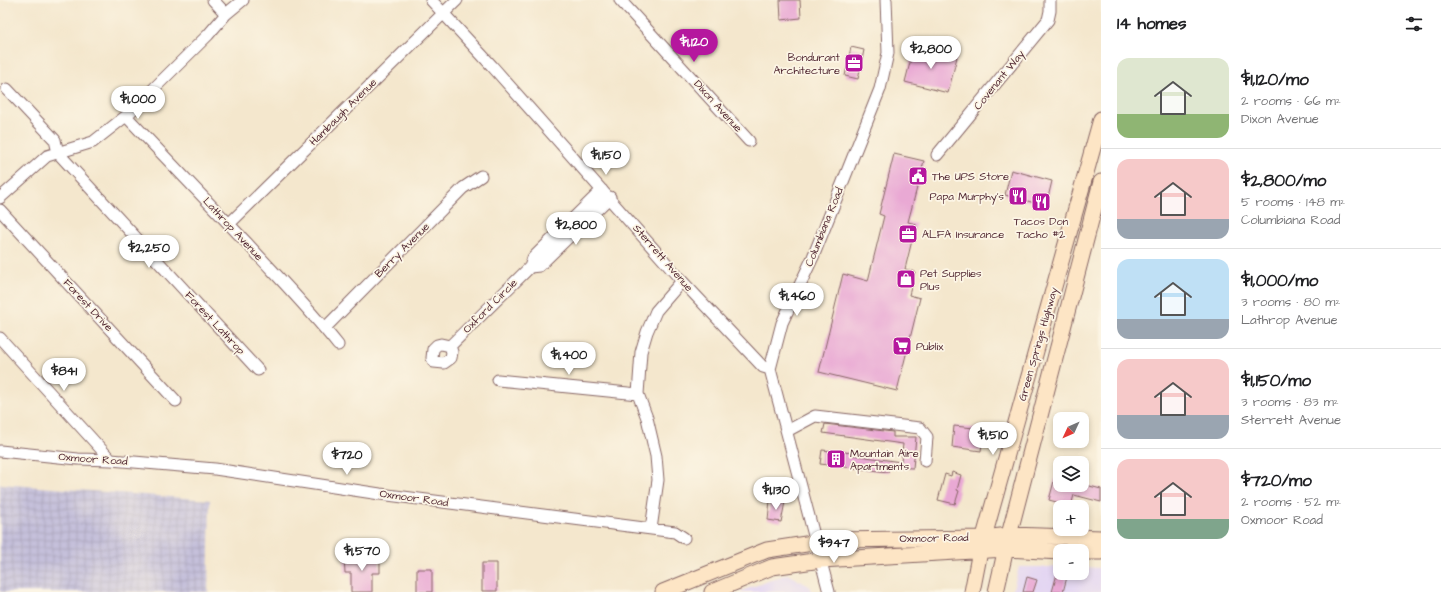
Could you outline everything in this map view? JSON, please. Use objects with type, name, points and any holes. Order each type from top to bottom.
[{"type":"main road","name":"Green Springs Highway","points":[[972,592],[982,544],[1101,119]]},
{"type":"main road","name":"Green Springs Highway","points":[[996,592],[1101,182]]},
{"type":"main road","points":[[1038,346],[1057,352]]},
{"type":"main road","name":"Oxmoor Road","points":[[712,592],[772,567],[821,560],[982,544],[1101,538]]},
{"type":"main road","name":"Oxmoor Road","points":[[663,592],[767,550],[816,541],[832,540],[982,544]]},
{"type":"main road","name":"Oxmoor Road","points":[[1008,542],[1053,551]]},
{"type":"main road","points":[[1089,552],[1101,552]]},
{"type":"street","points":[[213,0],[226,14]]},
{"type":"street","points":[[0,198],[47,156],[93,142],[126,116],[208,35],[226,14],[243,0]]},
{"type":"street","name":"Sterrett Avenue","points":[[431,0],[606,194],[682,281],[763,367],[770,369]]},
{"type":"street","name":"Hambaugh Avenue","points":[[229,224],[457,0]]},
{"type":"street","name":"Dixon Avenue","points":[[620,0],[749,142]]},
{"type":"street","name":"Columbiana Road","points":[[829,592],[770,369],[782,323],[813,257],[880,89],[888,53],[886,0]]},
{"type":"street","name":"Covenant Way","points":[[937,155],[1048,20],[1050,0]]},
{"type":"street","name":"Forest Lathrop","points":[[7,89],[55,140],[58,153],[258,370]]},
{"type":"street","name":"Lathrop Avenue","points":[[126,116],[229,224],[338,344]]},
{"type":"street","name":"Berry Avenue","points":[[325,328],[463,188],[482,176]]},
{"type":"street","name":"Oxford Circle","points":[[450,346],[530,267],[539,266],[560,238],[606,194]]},
{"type":"street","name":"Forest Drive","points":[[0,210],[176,401]]},
{"type":"street","points":[[651,529],[658,480],[656,456],[647,418],[638,394],[641,352],[647,332],[656,311],[682,281]]},
{"type":"street","points":[[0,338],[111,460]]},
{"type":"street","points":[[498,380],[638,394]]},
{"type":"street","points":[[787,431],[815,416],[920,428],[927,437],[925,461]]},
{"type":"street","name":"Oxmoor Road","points":[[0,450],[78,459],[111,460],[215,469],[380,494],[675,532],[684,538]]},
{"type":"shaded area","points":[[0,484],[210,500],[208,592],[0,592]]},
{"type":"shaded area","points":[[1019,567],[1053,567],[1053,580],[1089,580],[1089,567],[1101,568],[1101,592],[1012,592]]},
{"type":"shaded area","points":[[787,574],[809,586],[813,592],[739,592]]},
{"type":"building","points":[[780,0],[800,0],[801,18],[781,20]]},
{"type":"building","name":"Bondurant Architecture","points":[[851,47],[864,50],[858,79],[845,76]]},
{"type":"building","points":[[914,47],[957,57],[948,93],[905,82]]},
{"type":"building","points":[[894,154],[924,161],[908,222],[916,224],[905,269],[915,272],[909,295],[920,298],[897,391],[819,372],[843,274],[868,281],[884,216],[879,214]]},
{"type":"building","points":[[1011,170],[1052,181],[1046,206],[1005,195]]},
{"type":"building","points":[[825,424],[893,432],[893,437],[916,437],[913,468],[889,467],[888,472],[820,464],[822,450],[853,453],[852,455],[901,462],[903,444],[823,433]]},
{"type":"building","points":[[954,426],[984,429],[981,451],[952,447]]},
{"type":"building","points":[[952,472],[961,475],[957,490],[959,491],[955,504],[938,500],[945,474],[951,476]]},
{"type":"building","points":[[1053,485],[1053,492],[1089,492],[1089,486],[1101,489],[1101,502],[1074,495],[1073,500],[1049,500]]},
{"type":"building","points":[[770,500],[785,502],[781,522],[768,520]]},
{"type":"building","points":[[344,556],[380,557],[380,573],[372,573],[372,592],[351,592],[351,573],[345,573]]},
{"type":"building","points":[[482,563],[497,563],[497,591],[482,591]]},
{"type":"building","points":[[417,569],[432,569],[432,592],[417,592]]},
{"type":"building","points":[[1027,577],[1037,580],[1033,592],[1023,592]]},
{"type":"building","points":[[1055,580],[1066,580],[1063,592],[1052,592]]},
{"type":"place","name":"Bondurant Architecture","points":[[854,63]]},
{"type":"place","name":"The UPS Store","points":[[918,176]]},
{"type":"place","name":"Papa Murphy's","points":[[1018,196]]},
{"type":"place","name":"Tacos Don Tacho #2","points":[[1041,202]]},
{"type":"place","name":"ALFA Insurance","points":[[908,234]]},
{"type":"place","name":"Pet Supplies Plus","points":[[906,279]]},
{"type":"place","name":"Publix","points":[[902,346]]},
{"type":"place","name":"Mountain Aire Apartments","points":[[836,459]]}]
